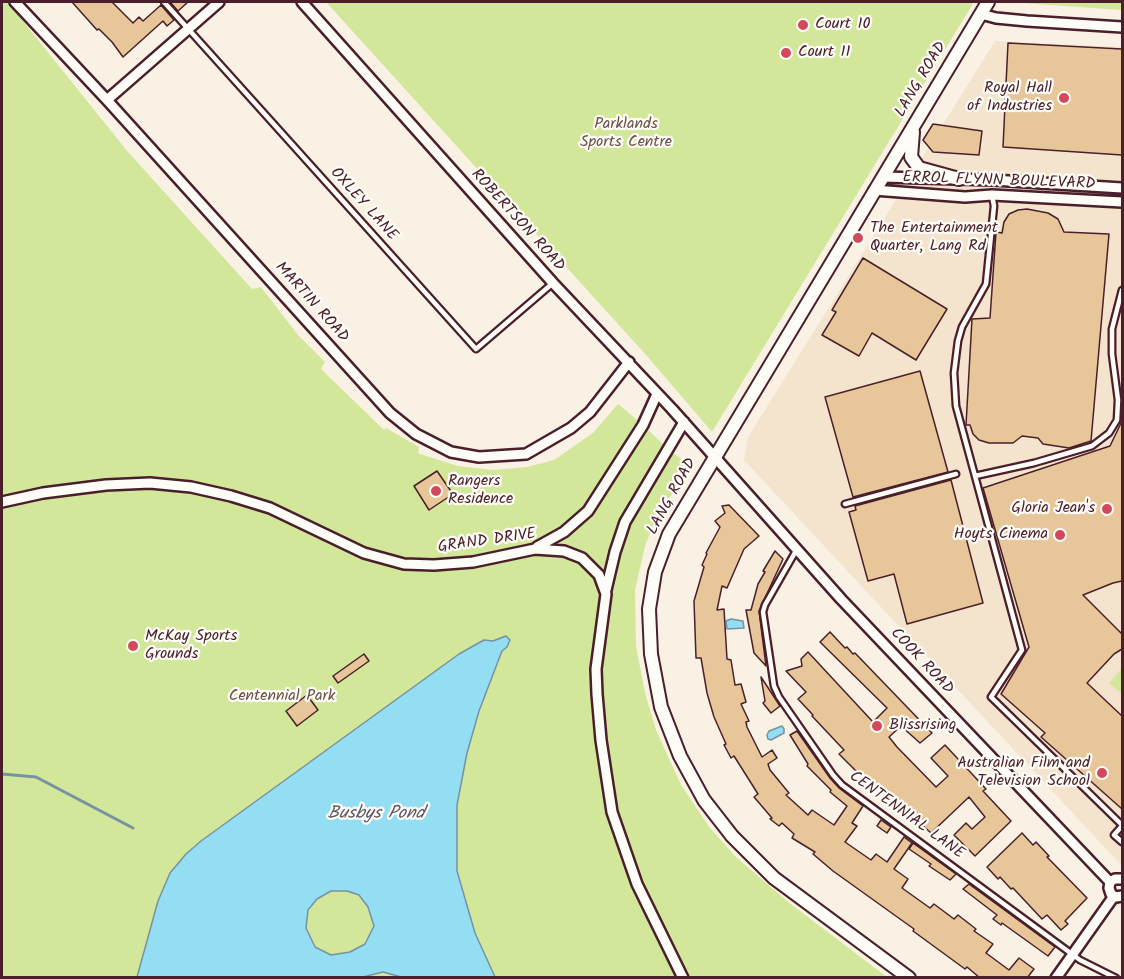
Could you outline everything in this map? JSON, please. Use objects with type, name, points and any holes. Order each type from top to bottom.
[{"type":"street","name":"MARTIN ROAD","points":[[15,2],[107,100],[390,413],[416,434],[452,452],[479,457],[526,454],[571,428],[590,412],[629,362]]},
{"type":"street","points":[[107,100],[219,2]]},
{"type":"street","name":"ROBERTSON ROAD","points":[[302,2],[553,283],[629,362],[714,457]]},
{"type":"street","name":"LANG ROAD","points":[[909,978],[774,878],[747,853],[704,800],[691,779],[661,706],[651,654],[649,630],[651,592],[662,550],[669,534],[988,2]]},
{"type":"street","points":[[981,14],[996,18],[1122,27]]},
{"type":"street","points":[[915,124],[910,151],[913,162],[922,170],[959,179]]},
{"type":"street","name":"ERROL FLYNN BOULEVARD","points":[[883,177],[1122,188]]},
{"type":"street","name":"ERROL FLYNN BOULEVARD","points":[[874,190],[965,197],[992,195],[1122,202]]},
{"type":"street","points":[[535,549],[564,532],[588,511],[642,424],[657,394]]},
{"type":"street","points":[[679,976],[637,884],[612,812],[601,740],[596,669],[608,579],[624,522],[684,422]]},
{"type":"street","name":"COOK ROAD","points":[[714,457],[867,627],[1110,882]]},
{"type":"street","name":"GRAND DRIVE","points":[[2,502],[43,493],[106,485],[150,483],[191,487],[270,508],[364,553],[404,564],[434,565],[473,562],[535,549],[564,551],[582,558],[598,575],[606,594]]},
{"type":"street","points":[[1056,978],[1118,896],[1109,891],[1110,882],[1122,879]]},
{"type":"lane","name":"OXLEY LANE","points":[[164,2],[476,349],[553,283]]},
{"type":"lane","points":[[992,195],[994,206],[986,284],[962,327],[954,373],[956,406],[1022,650],[991,697],[1122,825],[1114,835],[1122,842]]},
{"type":"lane","points":[[975,476],[1034,463],[1092,446],[1109,433],[1117,420],[1118,400],[1112,354],[1112,329],[1122,290]]},
{"type":"lane","points":[[845,504],[956,474]]},
{"type":"lane","name":"CENTENNIAL LANE","points":[[797,549],[763,612],[774,686],[779,697],[833,775],[842,785],[1080,960],[1116,978]]},
{"type":"shaded area","points":[[995,41],[1122,47],[1122,866],[744,460],[748,437]]},
{"type":"green space","name":"Centennial Park","points":[[2,2],[12,2],[22,20],[128,152],[252,289],[261,287],[298,335],[325,362],[321,369],[384,430],[386,428],[419,447],[418,453],[458,466],[493,470],[527,467],[554,460],[593,433],[618,404],[668,449],[692,467],[664,505],[653,526],[645,546],[635,590],[636,646],[645,693],[656,730],[681,785],[710,828],[736,857],[788,902],[887,977],[2,978]]},
{"type":"green space","name":"Parklands Sports Centre","points":[[326,2],[974,2],[712,432],[647,356]]},
{"type":"green space","points":[[1007,2],[1122,2],[1122,10]]},
{"type":"green space","points":[[1122,668],[1122,694],[1109,683]]},
{"type":"water","points":[[731,619],[743,621],[744,628],[727,629],[726,621]]},
{"type":"water","name":"Busbys Pond","points":[[506,636],[510,640],[502,651],[479,711],[467,753],[457,805],[457,871],[475,933],[495,977],[405,978],[383,972],[359,978],[137,977],[158,901],[170,873],[186,854],[459,654],[484,640],[493,641]],"holes":[[[331,891],[347,891],[359,895],[368,907],[374,926],[365,944],[350,952],[331,955],[315,947],[306,928],[308,910],[317,899]]]},
{"type":"water","points":[[782,726],[784,733],[771,740],[768,739],[769,731]]},
{"type":"building","points":[[72,2],[112,2],[133,23],[139,17],[143,21],[161,5],[174,20],[167,26],[163,21],[123,57],[112,42],[99,29],[97,30]]},
{"type":"building","points":[[170,2],[188,2],[178,11]]},
{"type":"building","name":"Royal Hall of Industries","points":[[1008,43],[1122,49],[1122,155],[1003,147]]},
{"type":"building","points":[[933,124],[982,131],[979,155],[933,152],[923,140]]},
{"type":"building","points":[[1027,209],[1048,213],[1058,219],[1064,232],[1109,234],[1091,441],[1069,448],[1043,444],[1038,438],[1022,436],[1013,443],[989,443],[979,440],[973,434],[970,425],[966,425],[972,319],[990,318],[996,232],[1002,233],[1004,222],[1009,214]]},
{"type":"building","points":[[863,258],[947,309],[916,360],[872,333],[859,356],[822,335],[836,312],[832,310]]},
{"type":"building","points":[[920,371],[948,472],[853,497],[825,397]]},
{"type":"building","name":"Hoyts Cinema","points":[[1122,421],[1122,581],[1083,595],[1122,634],[1122,649],[1114,654],[1087,683],[1122,716],[1122,809],[1041,737],[1045,733],[1001,694],[1029,647],[983,488],[1110,446]]},
{"type":"building","name":"Rangers Residence","points":[[437,471],[453,494],[429,510],[414,486]]},
{"type":"building","points":[[951,480],[983,603],[907,624],[894,574],[868,581],[849,512],[856,510],[855,506]]},
{"type":"building","points":[[729,505],[759,536],[744,549],[727,588],[722,586],[717,610],[724,609],[727,659],[731,660],[735,685],[741,684],[746,702],[741,704],[749,721],[746,722],[747,727],[762,757],[772,750],[777,758],[768,764],[770,770],[789,793],[786,795],[808,815],[812,810],[834,825],[847,806],[830,792],[831,790],[807,766],[808,764],[790,735],[797,731],[830,778],[839,788],[863,806],[852,823],[857,826],[845,842],[871,860],[876,854],[887,862],[904,837],[912,843],[894,869],[908,879],[902,888],[930,908],[934,904],[954,919],[958,915],[976,929],[974,931],[993,944],[986,953],[1009,970],[1019,958],[1034,969],[1027,978],[980,978],[967,967],[965,969],[833,871],[813,854],[815,852],[792,838],[794,834],[782,823],[779,826],[770,819],[772,818],[754,797],[758,794],[734,756],[731,758],[724,745],[726,744],[714,717],[707,693],[701,658],[696,658],[694,601],[706,553],[720,527],[715,521],[725,513],[722,506]]},
{"type":"building","points":[[775,551],[783,559],[759,611],[766,666],[754,653],[746,610],[751,610],[758,584],[765,572],[763,571]]},
{"type":"building","points":[[830,632],[845,648],[855,653],[932,733],[920,743],[901,726],[889,737],[897,747],[936,787],[948,776],[931,758],[945,745],[986,789],[983,791],[1011,821],[975,856],[954,835],[966,823],[972,829],[985,817],[969,797],[931,833],[907,811],[904,814],[879,788],[877,790],[839,754],[844,750],[798,699],[806,692],[786,671],[802,666],[801,659],[808,652],[873,722],[887,708],[820,642]]},
{"type":"building","points":[[364,654],[369,661],[338,683],[333,676]]},
{"type":"building","points":[[761,677],[780,706],[771,713],[763,703],[765,701]]},
{"type":"building","points":[[307,695],[318,710],[297,726],[286,711]]},
{"type":"building","points":[[881,820],[891,827],[887,833],[877,826]]},
{"type":"building","points":[[1022,833],[1033,845],[1036,842],[1049,856],[1047,857],[1087,898],[1065,921],[1068,924],[1061,930],[1047,915],[1042,919],[1013,888],[1011,889],[1000,877],[998,879],[987,867]]},
{"type":"building","points":[[913,843],[956,874],[950,880],[929,866],[931,864],[909,849]]},
{"type":"building","points":[[969,884],[1055,947],[1048,956],[993,919],[997,915],[963,889]]},
{"type":"waterway","points":[[2,774],[36,777],[133,828]]},
{"type":"place","name":"Court 10","points":[[803,25]]},
{"type":"place","name":"Court 11","points":[[786,53]]},
{"type":"place","name":"Royal Hall of Industries","points":[[1064,98]]},
{"type":"place","name":"The Entertainment Quarter, Lang Rd","points":[[858,238]]},
{"type":"place","name":"Rangers Residence","points":[[436,491]]},
{"type":"place","name":"Gloria Jean's","points":[[1107,509]]},
{"type":"place","name":"Hoyts Cinema","points":[[1060,535]]},
{"type":"place","name":"McKay Sports Grounds","points":[[133,646]]},
{"type":"place","name":"Blissrising","points":[[877,726]]},
{"type":"place","name":"Australian Film and Television School","points":[[1102,773]]}]
